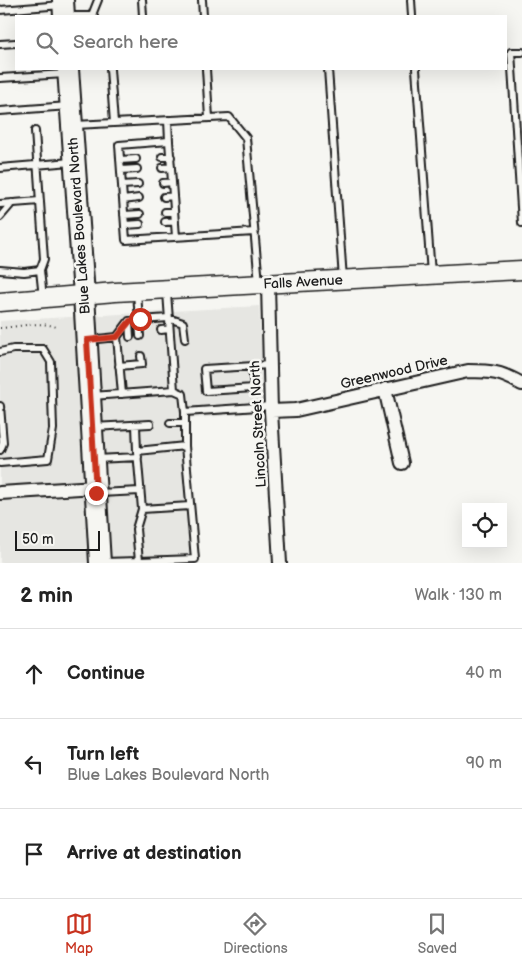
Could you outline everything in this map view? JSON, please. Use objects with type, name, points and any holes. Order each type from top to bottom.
[{"type":"main road","name":"Blue Lakes Boulevard North","points":[[68,72],[87,340],[100,563]]},
{"type":"main road","name":"Falls Avenue","points":[[0,302],[137,291],[522,270]]},
{"type":"street","name":"Lincoln Street North","points":[[263,284],[270,365],[280,563]]},
{"type":"street","name":"Greenwood Drive","points":[[271,409],[296,410],[468,371],[491,371],[504,374],[522,384]]},
{"type":"street","points":[[385,389],[402,463]]},
{"type":"street","points":[[0,493],[96,490]]},
{"type":"lane","points":[[93,15],[98,0]]},
{"type":"lane","points":[[142,0],[143,15]]},
{"type":"lane","points":[[202,0],[203,15]]},
{"type":"lane","points":[[411,0],[412,15]]},
{"type":"lane","points":[[0,10],[65,9],[89,15]]},
{"type":"lane","points":[[0,44],[15,43]]},
{"type":"lane","points":[[522,52],[511,52],[522,223]]},
{"type":"lane","points":[[110,70],[114,123]]},
{"type":"lane","points":[[206,70],[209,118]]},
{"type":"lane","points":[[328,70],[343,280]]},
{"type":"lane","points":[[416,70],[431,275]]},
{"type":"lane","points":[[0,78],[68,72]]},
{"type":"lane","points":[[0,111],[71,115],[114,123],[229,117],[246,138],[254,232],[263,284]]},
{"type":"lane","points":[[168,120],[176,237]]},
{"type":"lane","points":[[35,131],[44,259],[40,270],[43,299]]},
{"type":"lane","points":[[169,142],[119,145],[126,240],[254,232]]},
{"type":"lane","points":[[162,157],[170,157]]},
{"type":"lane","points":[[120,160],[136,159]]},
{"type":"lane","points":[[0,168],[75,162]]},
{"type":"lane","points":[[162,168],[171,167]]},
{"type":"lane","points":[[121,170],[137,169]]},
{"type":"lane","points":[[163,183],[172,182]]},
{"type":"lane","points":[[122,185],[138,184]]},
{"type":"lane","points":[[164,197],[173,196]]},
{"type":"lane","points":[[123,200],[139,198]]},
{"type":"lane","points":[[0,204],[40,201]]},
{"type":"lane","points":[[0,217],[12,203]]},
{"type":"lane","points":[[165,212],[174,212]]},
{"type":"lane","points":[[124,215],[140,214]]},
{"type":"lane","points":[[165,222],[175,222]]},
{"type":"lane","points":[[125,225],[140,224]]},
{"type":"lane","points":[[0,270],[24,272],[40,270]]},
{"type":"lane","points":[[166,290],[174,390]]},
{"type":"lane","points":[[137,291],[142,332]]},
{"type":"lane","points":[[122,394],[117,337],[130,321],[168,318],[183,323],[185,340]]},
{"type":"lane","points":[[130,321],[130,336]]},
{"type":"lane","points":[[161,330],[169,329]]},
{"type":"lane","points":[[87,340],[117,337]]},
{"type":"lane","points":[[0,352],[13,349],[43,349],[51,362],[53,430],[48,459],[0,462]]},
{"type":"lane","points":[[131,356],[132,365]]},
{"type":"lane","points":[[119,366],[142,364],[141,356]]},
{"type":"lane","points":[[252,366],[254,388],[206,390],[204,369],[252,366],[270,365]]},
{"type":"lane","points":[[100,563],[195,561],[185,446],[183,394],[189,387]]},
{"type":"lane","points":[[90,396],[174,390],[183,394]]},
{"type":"lane","points":[[0,406],[3,443],[0,450]]},
{"type":"lane","points":[[185,412],[271,409]]},
{"type":"lane","points":[[170,423],[185,423]]},
{"type":"lane","points":[[92,427],[150,424]]},
{"type":"lane","points":[[136,425],[142,509],[136,529],[139,561]]},
{"type":"lane","points":[[94,460],[185,446]]},
{"type":"lane","points":[[96,490],[140,491]]},
{"type":"lane","points":[[142,509],[190,506]]},
{"type":"path","points":[[0,328],[27,327],[36,324],[49,324],[59,328]]},
{"type":"shaded area","points":[[259,306],[265,412],[187,419],[196,563],[0,563],[0,321]]},
{"type":"route","points":[[96,493],[87,340],[117,337],[130,321],[140,319]]}]
